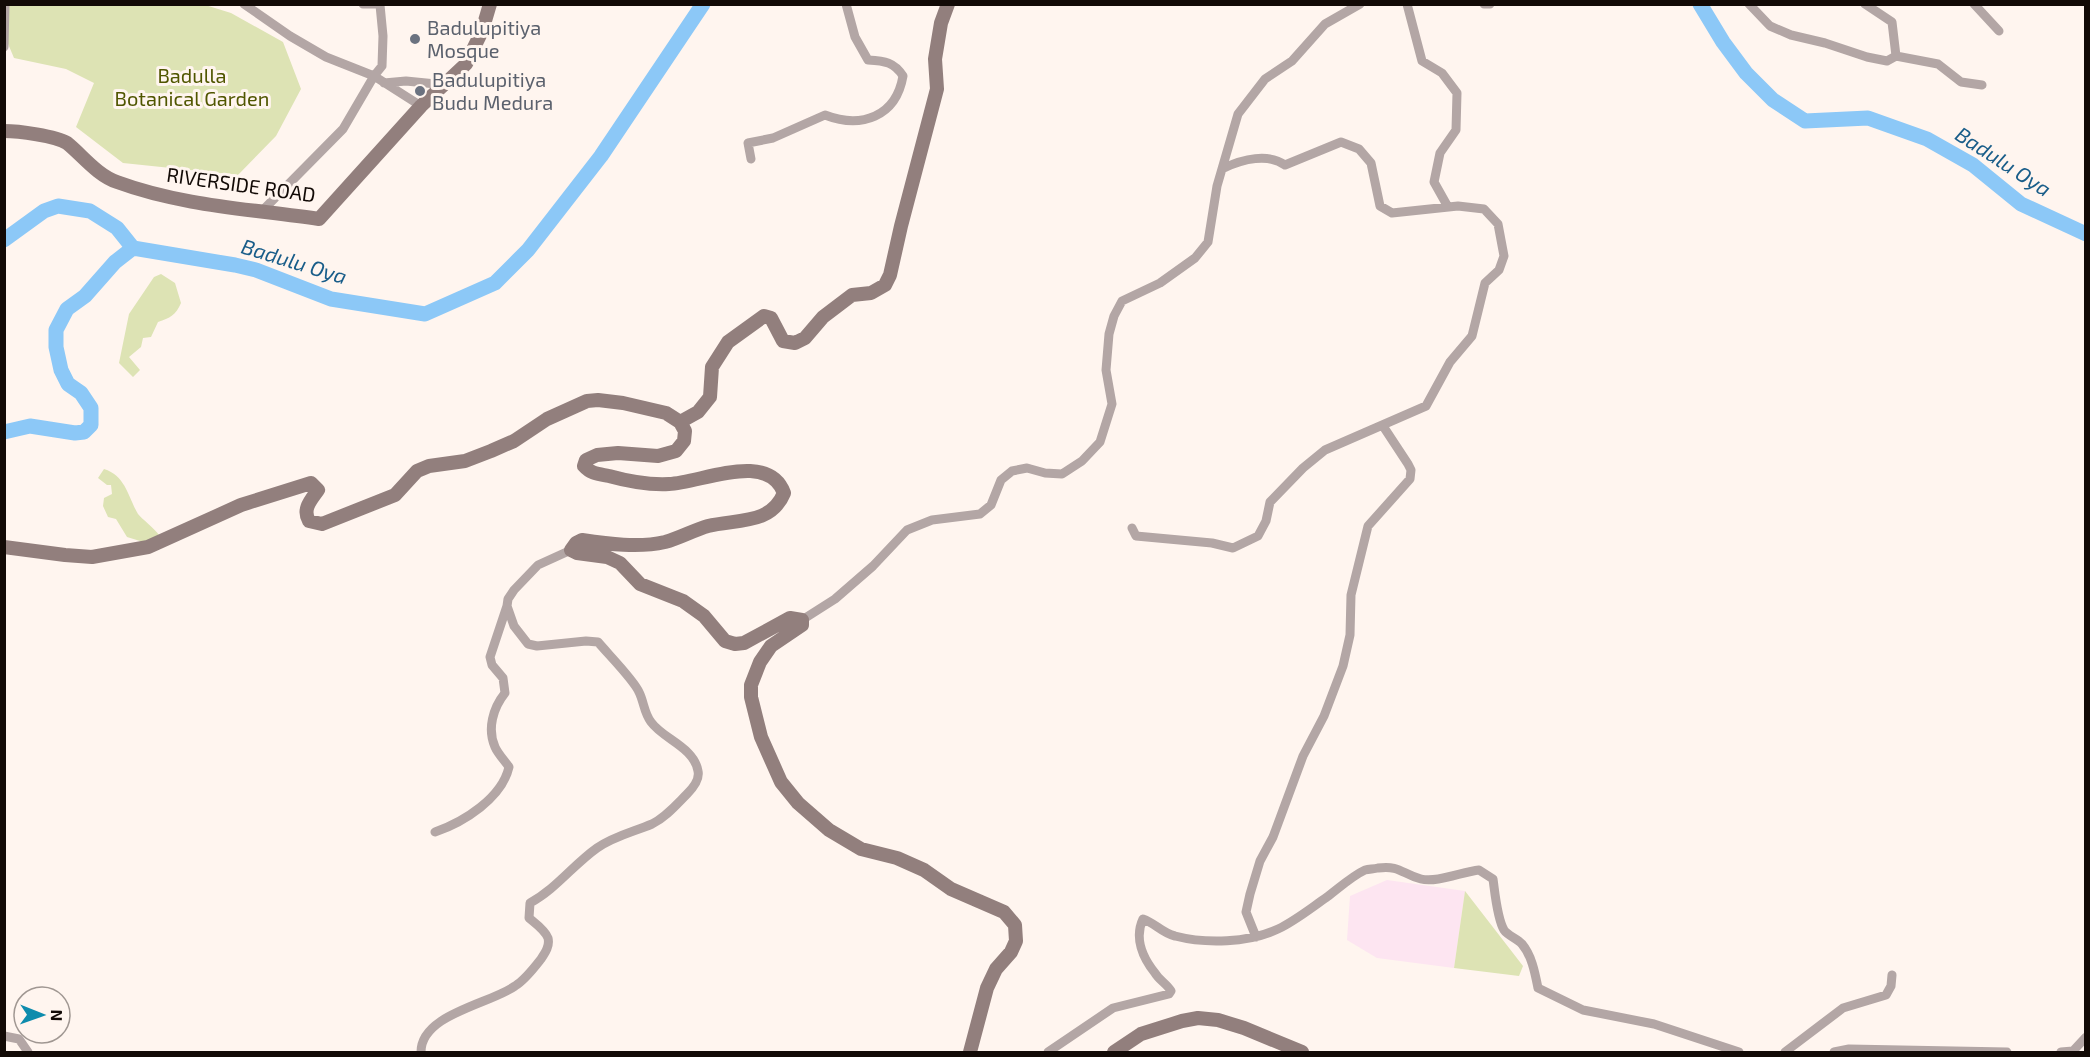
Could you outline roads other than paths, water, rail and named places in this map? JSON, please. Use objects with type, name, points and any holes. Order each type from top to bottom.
[{"type":"street","points":[[4,47],[5,4]]},
{"type":"street","points":[[244,4],[290,36],[326,57],[374,76],[421,106]]},
{"type":"street","points":[[263,210],[343,129],[382,66],[383,36],[380,5],[363,4]]},
{"type":"street","name":"RIVERSIDE ROAD","points":[[4,131],[19,131],[64,141],[105,176],[116,182],[183,201],[319,219],[421,106],[466,64],[482,31],[490,4]]},
{"type":"street","points":[[751,159],[748,143],[773,138],[825,115],[838,120],[863,121],[889,108],[901,90],[903,76],[896,66],[883,61],[868,60],[855,37],[846,4]]},
{"type":"street","points":[[680,422],[698,412],[710,397],[712,367],[728,342],[764,316],[771,318],[783,341],[795,344],[805,338],[823,317],[852,295],[872,294],[885,285],[890,275],[937,89],[935,59],[941,23],[948,4]]},
{"type":"street","points":[[572,550],[577,553],[607,557],[620,563],[640,584],[683,601],[704,616],[724,641],[735,644],[744,643],[790,618],[802,620],[835,599],[873,566],[907,530],[932,520],[980,514],[991,505],[1001,480],[1011,471],[1027,468],[1045,473],[1062,474],[1082,461],[1101,442],[1112,404],[1106,370],[1109,334],[1114,316],[1122,301],[1160,283],[1196,258],[1208,242],[1217,186],[1238,114],[1265,79],[1292,60],[1325,24],[1360,4]]},
{"type":"street","points":[[1407,4],[1422,61],[1442,73],[1457,93],[1456,130],[1440,153],[1434,182],[1448,207]]},
{"type":"street","points":[[1484,4],[1490,4]]},
{"type":"street","points":[[1749,4],[1770,26],[1791,35],[1887,61],[1896,56],[1938,64],[1961,82],[1982,85]]},
{"type":"street","points":[[1974,4],[1999,31]]},
{"type":"street","points":[[1870,5],[1892,22],[1896,56]]},
{"type":"street","points":[[384,83],[406,81],[446,85]]},
{"type":"street","points":[[1132,528],[1136,536],[1212,543],[1233,548],[1258,536],[1266,521],[1270,502],[1303,468],[1325,450],[1426,406],[1450,362],[1472,336],[1485,283],[1500,270],[1504,256],[1498,224],[1484,209],[1448,207],[1392,213],[1380,206],[1371,163],[1359,149],[1341,141],[1285,165],[1275,158],[1239,161],[1224,168]]},
{"type":"street","points":[[4,547],[92,557],[148,547],[241,505],[311,483],[318,490],[306,509],[305,515],[309,520],[322,524],[395,495],[417,471],[429,466],[465,461],[491,451],[514,441],[547,419],[587,401],[598,400],[666,413],[680,422],[685,430],[684,441],[676,451],[658,456],[618,453],[597,455],[586,460],[584,466],[589,472],[623,480],[670,484],[725,472],[761,472],[771,475],[781,484],[784,493],[781,501],[770,512],[756,519],[708,526],[665,542],[640,545],[582,540],[576,543],[572,550],[538,565],[508,599],[490,657],[492,665],[503,678],[505,693],[497,703],[491,724],[495,747],[509,767],[507,777],[487,801],[470,815],[451,827],[435,832]]},
{"type":"street","points":[[1256,937],[1246,912],[1250,894],[1260,861],[1273,837],[1303,756],[1324,716],[1343,666],[1350,635],[1352,594],[1368,526],[1410,479],[1411,470],[1408,464],[1383,426]]},
{"type":"street","points":[[421,1053],[421,1044],[432,1028],[444,1019],[516,986],[548,950],[548,939],[544,931],[529,918],[530,903],[541,897],[597,848],[618,836],[653,823],[669,812],[693,788],[698,779],[699,771],[695,763],[684,749],[652,723],[644,710],[639,691],[598,642],[528,645],[514,626],[507,606]]},
{"type":"street","points":[[802,620],[802,625],[771,646],[760,662],[752,685],[751,697],[761,737],[781,782],[798,802],[829,831],[861,849],[897,858],[924,870],[951,889],[1005,912],[1015,924],[1016,941],[1011,952],[996,969],[987,988],[970,1053]]},
{"type":"street","points":[[1048,1053],[1113,1008],[1169,994],[1171,991],[1169,987],[1155,974],[1139,945],[1138,928],[1143,920],[1152,922],[1161,931],[1173,936],[1193,940],[1256,937],[1278,929],[1293,920],[1365,870],[1391,866],[1422,879],[1438,880],[1462,872],[1479,870],[1493,879],[1501,922],[1505,931],[1521,943],[1528,954],[1535,970],[1538,988],[1583,1010],[1654,1024],[1739,1053]]},
{"type":"street","points":[[1785,1053],[1843,1008],[1886,995],[1891,986],[1892,975]]},
{"type":"street","points":[[1114,1053],[1141,1035],[1198,1018],[1218,1020],[1302,1053]]},
{"type":"street","points":[[4,1036],[19,1039],[26,1046],[28,1053]]},
{"type":"street","points":[[2061,1053],[2073,1050],[2085,1037]]},
{"type":"street","points":[[1834,1053],[1849,1049],[2007,1053]]},
{"type":"waterway","name":"Badulu Oya","points":[[4,240],[44,211],[58,206],[90,211],[117,228],[133,248],[256,270],[331,299],[425,314],[495,283],[528,250],[601,156],[703,4]]},
{"type":"waterway","name":"Badulu Oya","points":[[1700,4],[1723,42],[1746,73],[1773,100],[1805,121],[1868,118],[1927,139],[1973,165],[2021,204],[2086,234]]},
{"type":"waterway","points":[[4,432],[30,426],[75,433],[84,432],[91,425],[91,408],[81,393],[68,384],[61,370],[56,347],[56,330],[67,309],[85,296],[115,262],[133,248]]},
{"type":"place","name":"Badulupitiya Mosque","points":[[415,39]]},
{"type":"place","name":"Badulupitiya Budu Medura","points":[[420,91]]},
{"type":"park label","name":"Badulla Botanical Garden","points":[[192,88]]}]
